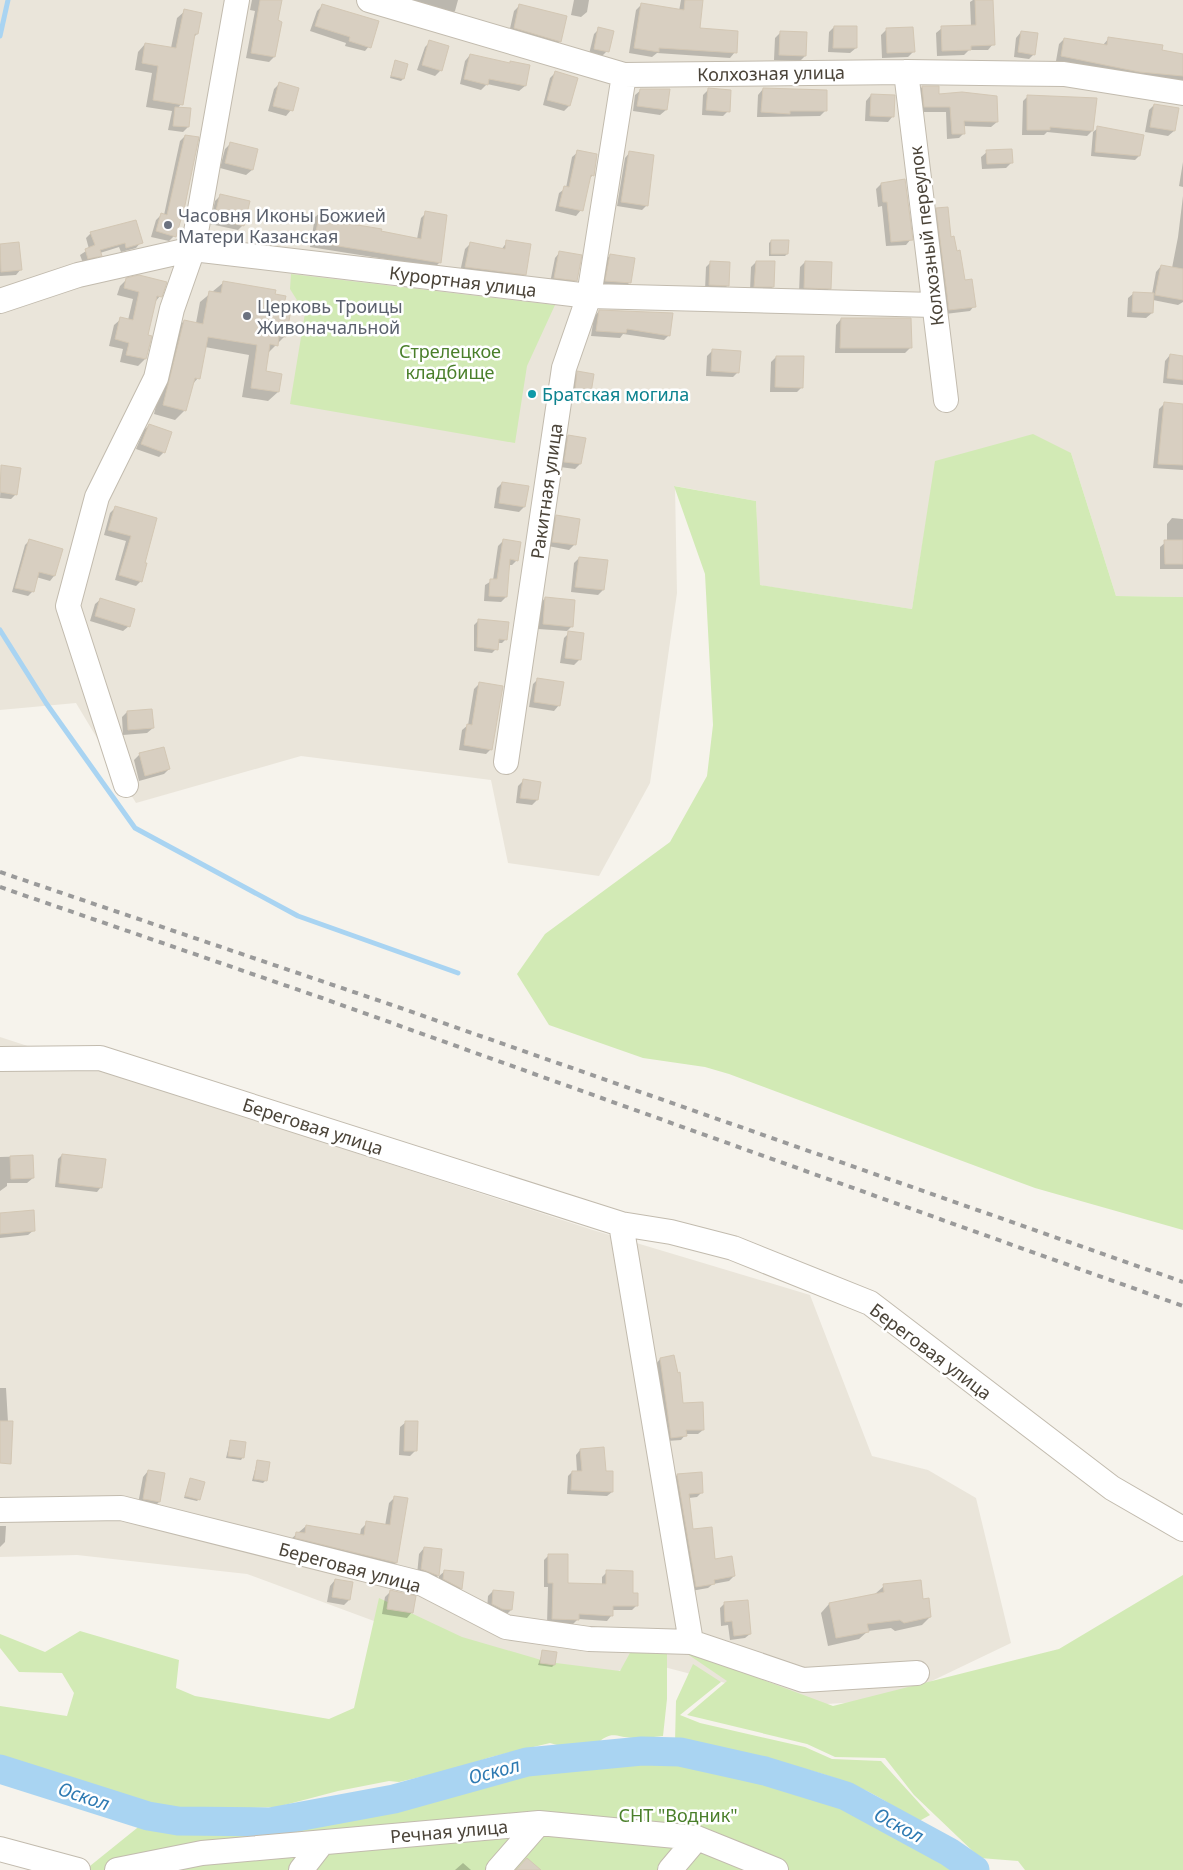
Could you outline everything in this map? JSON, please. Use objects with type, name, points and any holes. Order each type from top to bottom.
[{"type":"street","points":[[126,785],[68,606],[97,497],[156,378],[172,309],[193,249],[237,0]]},
{"type":"street","name":"Колхозная улица","points":[[370,0],[624,75],[906,72],[1064,74],[1183,93]]},
{"type":"street","name":"Колхозный переулок","points":[[906,72],[946,400]]},
{"type":"street","name":"Ракитная улица","points":[[506,762],[564,368],[589,296],[624,75]]},
{"type":"street","name":"Курортная улица","points":[[0,301],[78,275],[193,249],[589,296],[934,305]]},
{"type":"street","name":"Береговая улица","points":[[0,1059],[100,1058],[621,1224],[670,1232],[733,1248],[870,1303],[1112,1488],[1183,1530]]},
{"type":"street","points":[[621,1224],[692,1642]]},
{"type":"street","name":"Береговая улица","points":[[0,1510],[121,1508],[423,1584],[506,1627],[589,1639],[692,1642],[804,1680],[917,1673]]},
{"type":"street","points":[[498,1870],[539,1823]]},
{"type":"street","name":"Речная улица","points":[[117,1870],[196,1862],[322,1843],[539,1823],[697,1838],[776,1870]]},
{"type":"street","points":[[670,1870],[697,1838]]},
{"type":"street","points":[[301,1870],[322,1843]]},
{"type":"street","points":[[0,1849],[78,1870]]},
{"type":"shaded area","points":[[0,0],[1183,0],[1183,597],[1116,596],[1071,453],[936,461],[912,609],[759,585],[756,501],[675,486],[677,593],[650,783],[599,876],[508,863],[491,780],[301,756],[136,803],[76,703],[0,710]]},
{"type":"shaded area","points":[[0,1037],[593,1230],[810,1295],[872,1456],[928,1470],[976,1498],[1011,1643],[892,1700],[810,1705],[641,1661],[568,1693],[247,1574],[77,1555],[0,1557]]},
{"type":"green space","name":"Стрелецкое кладбище","points":[[291,274],[555,305],[527,366],[515,443],[290,404],[305,313],[290,289]]},
{"type":"green space","points":[[1033,434],[1071,453],[1116,596],[1183,597],[1183,1230],[1035,1188],[729,1074],[705,1067],[643,1058],[549,1025],[517,974],[545,934],[670,842],[707,776],[713,725],[705,574],[674,486],[756,501],[760,585],[912,609],[935,461]]},
{"type":"green space","points":[[1183,1575],[1183,1870],[1025,1870],[1018,1861],[980,1858],[914,1795],[885,1758],[835,1757],[807,1744],[687,1715],[727,1681],[680,1649],[833,1706],[1059,1649]]},
{"type":"green space","points":[[379,1598],[462,1637],[548,1662],[620,1671],[631,1651],[667,1652],[667,1699],[663,1736],[634,1738],[613,1735],[605,1737],[594,1746],[564,1747],[550,1743],[399,1782],[389,1781],[338,1791],[277,1807],[184,1810],[152,1804],[0,1757],[0,1706],[67,1716],[74,1693],[62,1673],[19,1672],[0,1648],[0,1634],[45,1652],[80,1631],[179,1660],[176,1688],[195,1696],[329,1719],[354,1708]]},
{"type":"green space","points":[[693,1664],[721,1682],[680,1715],[700,1723],[805,1747],[832,1759],[881,1761],[930,1815],[914,1824],[896,1808],[875,1795],[825,1775],[799,1767],[687,1742],[675,1742],[676,1701]]},
{"type":"green space","name":"СНТ \"Водник\"","points":[[677,1759],[720,1766],[840,1802],[905,1834],[966,1870],[85,1870],[147,1820],[177,1825],[270,1828],[395,1806],[526,1769]]},
{"type":"building","points":[[260,0],[282,0],[278,20],[282,22],[275,57],[251,53]]},
{"type":"building","points":[[685,0],[703,0],[700,28],[738,31],[737,53],[659,48],[659,52],[634,48],[641,3],[684,10]]},
{"type":"building","points":[[975,0],[993,0],[995,45],[971,46],[971,50],[942,51],[941,26],[976,25]]},
{"type":"building","points":[[322,4],[379,21],[371,48],[349,41],[350,37],[315,26]]},
{"type":"building","points":[[519,4],[567,16],[561,42],[514,28]]},
{"type":"building","points":[[184,9],[202,13],[198,34],[195,34],[183,105],[153,100],[158,66],[142,63],[145,43],[176,48]]},
{"type":"building","points":[[834,26],[857,26],[857,48],[833,48]]},
{"type":"building","points":[[598,27],[614,31],[609,52],[594,49]]},
{"type":"building","points":[[913,27],[915,52],[887,53],[886,28]]},
{"type":"building","points":[[780,31],[807,32],[806,56],[779,55]]},
{"type":"building","points":[[1021,31],[1038,33],[1035,55],[1018,52]]},
{"type":"building","points":[[1108,37],[1163,45],[1162,50],[1183,54],[1183,76],[1139,72],[1061,56],[1064,38],[1107,45]]},
{"type":"building","points":[[429,40],[449,46],[442,71],[422,65]]},
{"type":"building","points":[[470,54],[510,63],[510,61],[530,65],[526,86],[489,79],[488,85],[464,79]]},
{"type":"building","points":[[395,60],[408,64],[404,79],[391,76]]},
{"type":"building","points":[[555,71],[578,78],[570,106],[547,100]]},
{"type":"building","points":[[279,82],[299,88],[293,111],[273,106]]},
{"type":"building","points":[[922,86],[939,86],[939,94],[962,92],[997,96],[998,122],[964,121],[965,134],[952,134],[950,107],[924,107]]},
{"type":"building","points":[[708,88],[731,90],[730,112],[706,110]]},
{"type":"building","points":[[763,88],[827,90],[827,111],[790,111],[790,114],[761,112]]},
{"type":"building","points":[[640,89],[670,89],[667,110],[637,106]]},
{"type":"building","points":[[871,94],[895,95],[894,117],[870,116]]},
{"type":"building","points":[[1027,95],[1097,98],[1093,131],[1050,127],[1050,130],[1027,130]]},
{"type":"building","points":[[1154,104],[1179,108],[1175,131],[1150,127]]},
{"type":"building","points":[[175,107],[191,108],[189,127],[173,126]]},
{"type":"building","points":[[1097,126],[1144,135],[1140,156],[1095,152]]},
{"type":"building","points":[[185,135],[199,137],[185,205],[176,237],[156,231],[161,213],[167,215]]},
{"type":"building","points":[[230,142],[258,149],[253,170],[225,163]]},
{"type":"building","points":[[1012,149],[1013,163],[987,164],[986,150]]},
{"type":"building","points":[[577,150],[597,154],[594,176],[591,175],[583,211],[559,206],[564,186],[569,187]]},
{"type":"building","points":[[629,151],[654,155],[648,206],[621,202]]},
{"type":"building","points":[[905,179],[913,240],[891,242],[887,202],[883,202],[881,183]]},
{"type":"building","points":[[220,194],[250,201],[244,226],[214,219]]},
{"type":"building","points":[[948,207],[951,237],[954,236],[957,251],[960,250],[965,280],[972,279],[976,307],[949,310],[936,208]]},
{"type":"building","points":[[320,211],[341,214],[339,222],[382,229],[381,231],[421,239],[425,211],[447,215],[441,263],[314,242]]},
{"type":"building","points":[[136,220],[143,243],[126,248],[125,243],[100,250],[102,256],[88,259],[85,249],[95,245],[90,232]]},
{"type":"building","points":[[506,240],[531,244],[526,275],[465,267],[470,242],[505,249]]},
{"type":"building","points":[[771,240],[789,240],[788,254],[771,254]]},
{"type":"building","points":[[19,242],[22,270],[1,272],[0,244]]},
{"type":"building","points":[[559,251],[582,255],[577,281],[554,278]]},
{"type":"building","points":[[610,254],[635,258],[631,283],[605,281]]},
{"type":"building","points":[[710,261],[730,262],[729,286],[709,285]]},
{"type":"building","points":[[756,261],[775,261],[774,287],[754,287]]},
{"type":"building","points":[[805,261],[832,262],[831,289],[804,288]]},
{"type":"building","points":[[1161,265],[1183,269],[1183,300],[1155,295]]},
{"type":"building","points":[[139,275],[167,282],[162,297],[157,296],[148,335],[152,336],[146,359],[126,355],[129,343],[115,339],[120,317],[133,320],[139,292],[124,288],[126,278]]},
{"type":"building","points":[[223,281],[276,290],[275,294],[286,296],[283,308],[291,310],[286,337],[279,336],[278,346],[270,344],[266,371],[282,374],[279,392],[251,388],[257,345],[208,337],[200,379],[195,378],[186,411],[163,405],[184,320],[203,324],[209,291],[221,293]]},
{"type":"building","points":[[1133,292],[1154,293],[1153,313],[1132,312]]},
{"type":"building","points":[[599,310],[673,313],[670,336],[627,329],[626,333],[596,331]]},
{"type":"building","points":[[841,318],[911,318],[912,348],[840,348]]},
{"type":"building","points":[[712,349],[741,351],[739,373],[711,371]]},
{"type":"building","points":[[1170,354],[1183,356],[1183,380],[1167,378]]},
{"type":"building","points":[[776,356],[804,356],[803,388],[775,387]]},
{"type":"building","points":[[577,371],[594,374],[591,393],[575,390]]},
{"type":"building","points":[[1164,402],[1183,404],[1183,465],[1158,464]]},
{"type":"building","points":[[149,424],[172,432],[165,453],[141,444]]},
{"type":"building","points":[[568,435],[586,438],[581,464],[564,462]]},
{"type":"building","points":[[1,465],[21,468],[17,495],[0,492]]},
{"type":"building","points":[[502,482],[529,486],[525,507],[499,503]]},
{"type":"building","points":[[115,506],[157,518],[142,582],[119,575],[131,536],[108,530]]},
{"type":"building","points":[[556,515],[580,519],[576,545],[552,542]]},
{"type":"building","points":[[29,539],[63,549],[55,576],[39,572],[34,592],[15,588]]},
{"type":"building","points":[[503,539],[521,542],[518,561],[510,559],[507,597],[489,596],[490,579],[497,579]]},
{"type":"building","points":[[1164,540],[1183,540],[1183,564],[1165,564]]},
{"type":"building","points":[[579,557],[608,560],[604,590],[575,587]]},
{"type":"building","points":[[545,597],[575,600],[573,627],[543,624]]},
{"type":"building","points":[[100,598],[135,609],[130,627],[95,616]]},
{"type":"building","points":[[478,619],[509,622],[507,640],[499,639],[498,650],[477,647]]},
{"type":"building","points":[[568,631],[584,633],[581,660],[565,658]]},
{"type":"building","points":[[537,678],[564,682],[560,706],[534,702]]},
{"type":"building","points":[[479,682],[503,686],[492,750],[464,745],[467,724],[472,725]]},
{"type":"building","points":[[152,709],[154,728],[128,730],[127,711]]},
{"type":"building","points":[[164,747],[170,769],[145,776],[139,753]]},
{"type":"building","points":[[523,779],[541,782],[538,800],[520,798]]},
{"type":"building","points":[[62,1154],[106,1159],[102,1188],[59,1183]]},
{"type":"building","points":[[33,1155],[34,1178],[11,1179],[10,1156]]},
{"type":"building","points":[[34,1210],[35,1231],[0,1234],[0,1213]]},
{"type":"building","points":[[674,1355],[678,1373],[680,1372],[683,1403],[703,1402],[704,1430],[686,1430],[687,1436],[671,1438],[660,1358]]},
{"type":"building","points":[[0,1421],[13,1421],[11,1464],[0,1463]]},
{"type":"building","points":[[405,1421],[418,1421],[417,1451],[404,1451]]},
{"type":"building","points":[[230,1440],[246,1442],[244,1458],[228,1456]]},
{"type":"building","points":[[604,1447],[606,1471],[613,1471],[613,1492],[571,1490],[572,1471],[582,1471],[580,1449]]},
{"type":"building","points":[[257,1460],[270,1462],[267,1481],[254,1479]]},
{"type":"building","points":[[148,1470],[165,1473],[160,1502],[143,1499]]},
{"type":"building","points":[[702,1472],[703,1493],[689,1494],[693,1529],[712,1527],[715,1559],[732,1556],[735,1576],[714,1580],[715,1584],[696,1587],[677,1474]]},
{"type":"building","points":[[190,1478],[205,1482],[200,1500],[185,1496]]},
{"type":"building","points":[[394,1496],[408,1498],[397,1563],[295,1538],[296,1532],[305,1533],[306,1525],[364,1535],[366,1521],[390,1525]]},
{"type":"building","points":[[424,1547],[442,1549],[439,1576],[421,1569]]},
{"type":"building","points":[[548,1554],[568,1554],[568,1583],[606,1584],[606,1570],[633,1571],[633,1593],[638,1593],[638,1606],[613,1606],[613,1616],[579,1614],[579,1620],[552,1619],[553,1583],[548,1583]]},
{"type":"building","points":[[444,1570],[464,1572],[462,1589],[443,1579]]},
{"type":"building","points":[[335,1579],[353,1582],[350,1600],[332,1597]]},
{"type":"building","points":[[921,1580],[923,1599],[929,1598],[931,1617],[904,1623],[900,1620],[867,1624],[869,1632],[836,1638],[829,1603],[884,1592],[883,1584]]},
{"type":"building","points":[[390,1590],[416,1596],[413,1613],[387,1609]]},
{"type":"building","points":[[493,1590],[514,1592],[512,1610],[502,1609],[492,1604]]},
{"type":"building","points":[[748,1600],[751,1634],[734,1636],[732,1621],[725,1622],[724,1602]]},
{"type":"building","points":[[542,1650],[557,1652],[555,1665],[540,1663]]},
{"type":"building","points":[[527,1858],[541,1870],[516,1870]]},
{"type":"waterway","points":[[0,36],[8,0]]},
{"type":"waterway","points":[[0,630],[46,703],[135,828],[298,916],[458,973]]},
{"type":"waterway","name":"Оскол","points":[[0,1769],[148,1816],[178,1821],[270,1822],[394,1799],[527,1762],[642,1751],[680,1752],[765,1771],[846,1796],[949,1852],[975,1870]]},
{"type":"railway","points":[[0,872],[392,1005],[1183,1282]]},
{"type":"railway","points":[[0,887],[322,998],[1183,1306]]},
{"type":"place","name":"Часовня Иконы Божией Матери Казанская","points":[[168,225]]},
{"type":"place","name":"Церковь Троицы Живоначальной","points":[[247,316]]},
{"type":"place","name":"Братская могила","points":[[532,394]]}]
